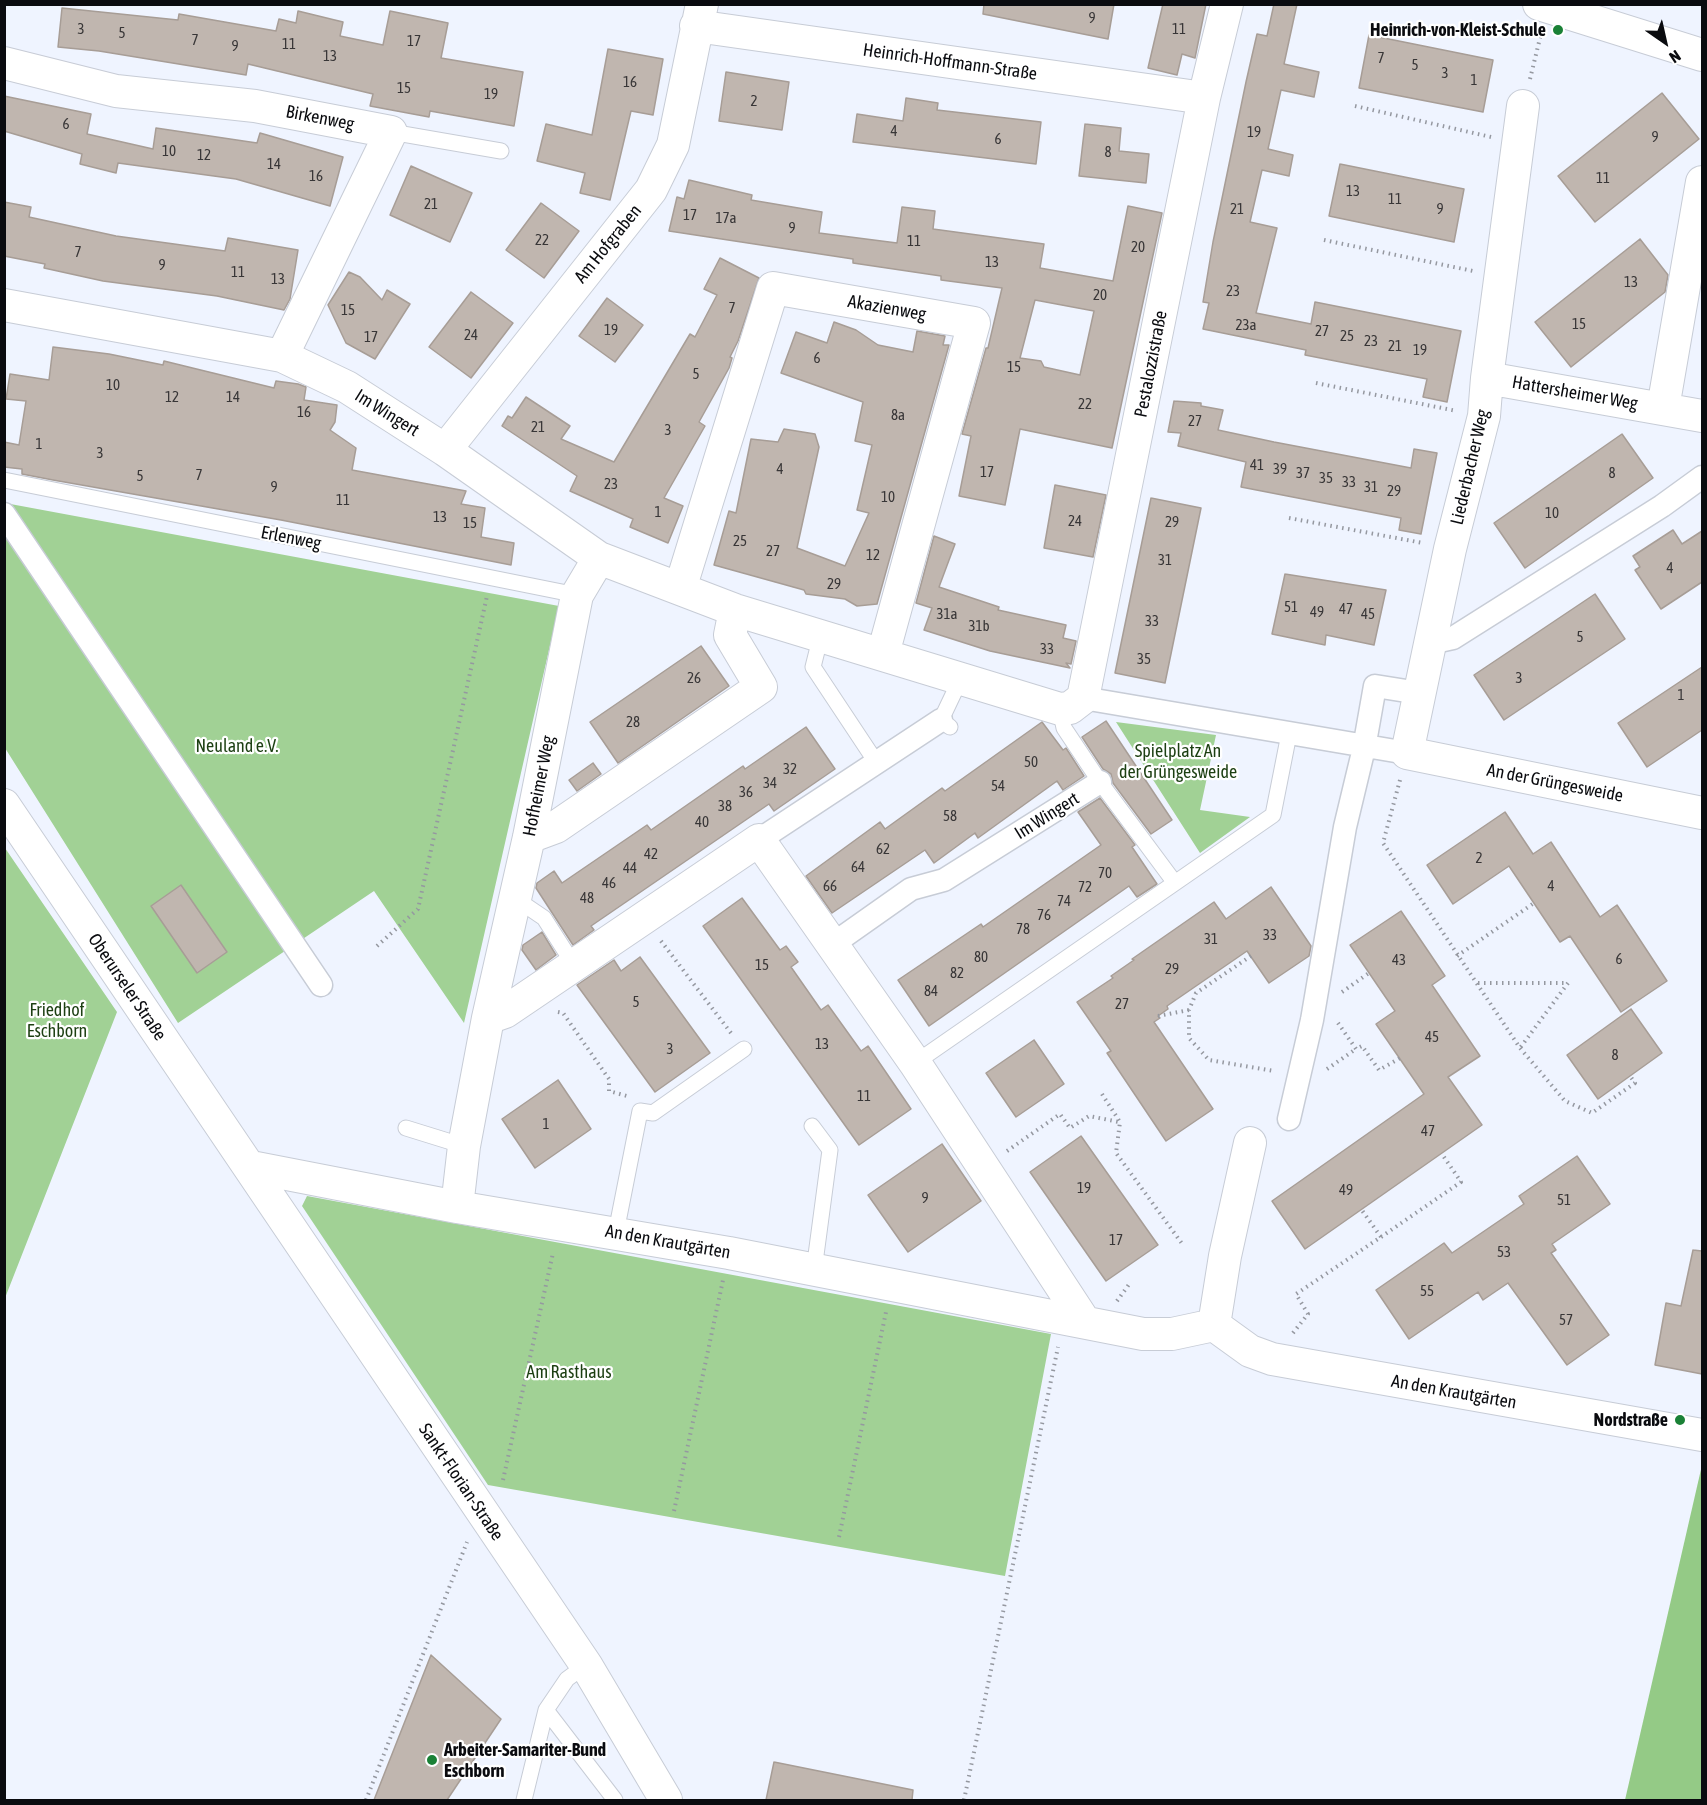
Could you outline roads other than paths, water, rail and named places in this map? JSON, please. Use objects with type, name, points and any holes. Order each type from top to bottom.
[{"type":"street","name":"Pestalozzistraße","points":[[1072,704],[1204,98],[1227,4]]},
{"type":"street","points":[[1543,6],[1702,55]]},
{"type":"street","name":"Heinrich-Hoffmann-Straße","points":[[699,15],[1204,98]]},
{"type":"street","name":"Am Hofgraben","points":[[445,450],[651,190],[673,146],[699,15]]},
{"type":"street","name":"Birkenweg","points":[[4,63],[116,91],[255,106],[391,132]]},
{"type":"street","name":"Liederbacher Weg","points":[[1407,753],[1450,549],[1484,416],[1523,106]]},
{"type":"street","points":[[282,356],[391,132]]},
{"type":"street","name":"Hattersheimer Weg","points":[[1664,408],[1702,182]]},
{"type":"street","name":"Akazienweg","points":[[680,590],[773,288],[974,323],[883,654]]},
{"type":"street","name":"Im Wingert","points":[[6,312],[282,356],[347,387],[445,450],[599,558],[735,610],[883,654],[960,680],[1072,704]]},
{"type":"street","name":"Hattersheimer Weg","points":[[1487,378],[1702,416]]},
{"type":"street","points":[[1430,643],[1453,638],[1662,506],[1702,477]]},
{"type":"street","points":[[4,514],[321,985]]},
{"type":"street","name":"Hofheimer Weg","points":[[457,1207],[464,1146],[488,1018],[516,899],[577,595],[599,558]]},
{"type":"street","points":[[529,837],[556,827],[761,687],[730,635],[735,610]]},
{"type":"street","points":[[1289,1119],[1311,1020],[1345,827],[1364,748],[1375,686],[1419,693]]},
{"type":"street","points":[[1072,704],[1407,753]]},
{"type":"street","points":[[488,1018],[517,1004],[643,916],[876,762],[946,723]]},
{"type":"street","name":"An der Grüngesweide","points":[[1407,753],[1702,813]]},
{"type":"street","name":"Im Wingert","points":[[833,944],[911,889],[944,880],[1100,782]]},
{"type":"street","name":"Oberurseler Straße","points":[[4,805],[251,1167]]},
{"type":"street","points":[[759,840],[915,1063],[1084,1321]]},
{"type":"street","points":[[1214,1325],[1225,1256],[1250,1143]]},
{"type":"street","name":"An den Krautgärten","points":[[251,1167],[457,1207],[616,1232],[729,1253],[1143,1334],[1172,1334],[1214,1325],[1250,1351],[1272,1359],[1702,1435]]},
{"type":"street","name":"Sankt-Florian-Straße","points":[[251,1167],[479,1510],[586,1665],[666,1800]]},
{"type":"lane","points":[[391,132],[501,151]]},
{"type":"lane","name":"Erlenweg","points":[[4,480],[577,595]]},
{"type":"lane","points":[[821,635],[813,667],[876,762]]},
{"type":"lane","points":[[946,723],[960,680]]},
{"type":"lane","name":"Im Wingert","points":[[1072,704],[1065,728],[1100,782]]},
{"type":"lane","points":[[915,1063],[1273,815],[1289,734]]},
{"type":"lane","points":[[1100,782],[1175,883]]},
{"type":"lane","points":[[516,899],[544,918],[574,965]]},
{"type":"lane","points":[[616,1232],[640,1111],[653,1113],[744,1049]]},
{"type":"lane","points":[[812,1126],[830,1150],[814,1270]]},
{"type":"lane","points":[[406,1128],[464,1146]]},
{"type":"lane","points":[[524,1800],[546,1710],[567,1679],[586,1665]]},
{"type":"lane","points":[[546,1710],[615,1800]]},
{"type":"place","name":"Heinrich-von-Kleist-Schule","points":[[1558,30]]},
{"type":"place","name":"Nordstraße","points":[[1680,1420]]},
{"type":"place","name":"Arbeiter-Samariter-Bund Eschborn","points":[[432,1760]]},
{"type":"park label","name":"Neuland e.V.","points":[[237,746]]},
{"type":"park label","name":"Spielplatz An der Grüngesweide","points":[[1178,762]]},
{"type":"park label","name":"Friedhof Eschborn","points":[[57,1020]]},
{"type":"park label","name":"Am Rasthaus","points":[[569,1372]]}]
